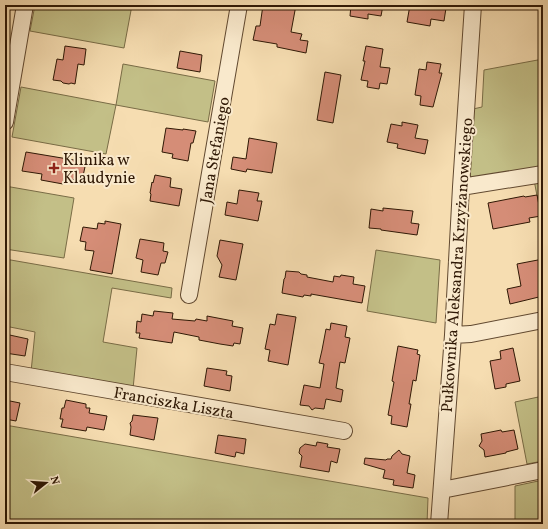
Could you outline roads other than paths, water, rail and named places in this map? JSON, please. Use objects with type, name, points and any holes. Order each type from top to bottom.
[{"type":"street","points":[[5,122],[25,5]]},
{"type":"street","name":"Jana Stefaniego","points":[[189,295],[239,5]]},
{"type":"street","name":"Pułkownika Aleksandra Krzyżanowskiego","points":[[439,524],[453,335],[473,5]]},
{"type":"street","points":[[461,187],[543,174]]},
{"type":"street","points":[[453,335],[471,334],[543,320]]},
{"type":"street","name":"Franciszka Liszta","points":[[5,372],[344,431]]},
{"type":"street","points":[[442,490],[543,470]]},
{"type":"place","name":"Klinika w Klaudynie","points":[[54,168]]}]
